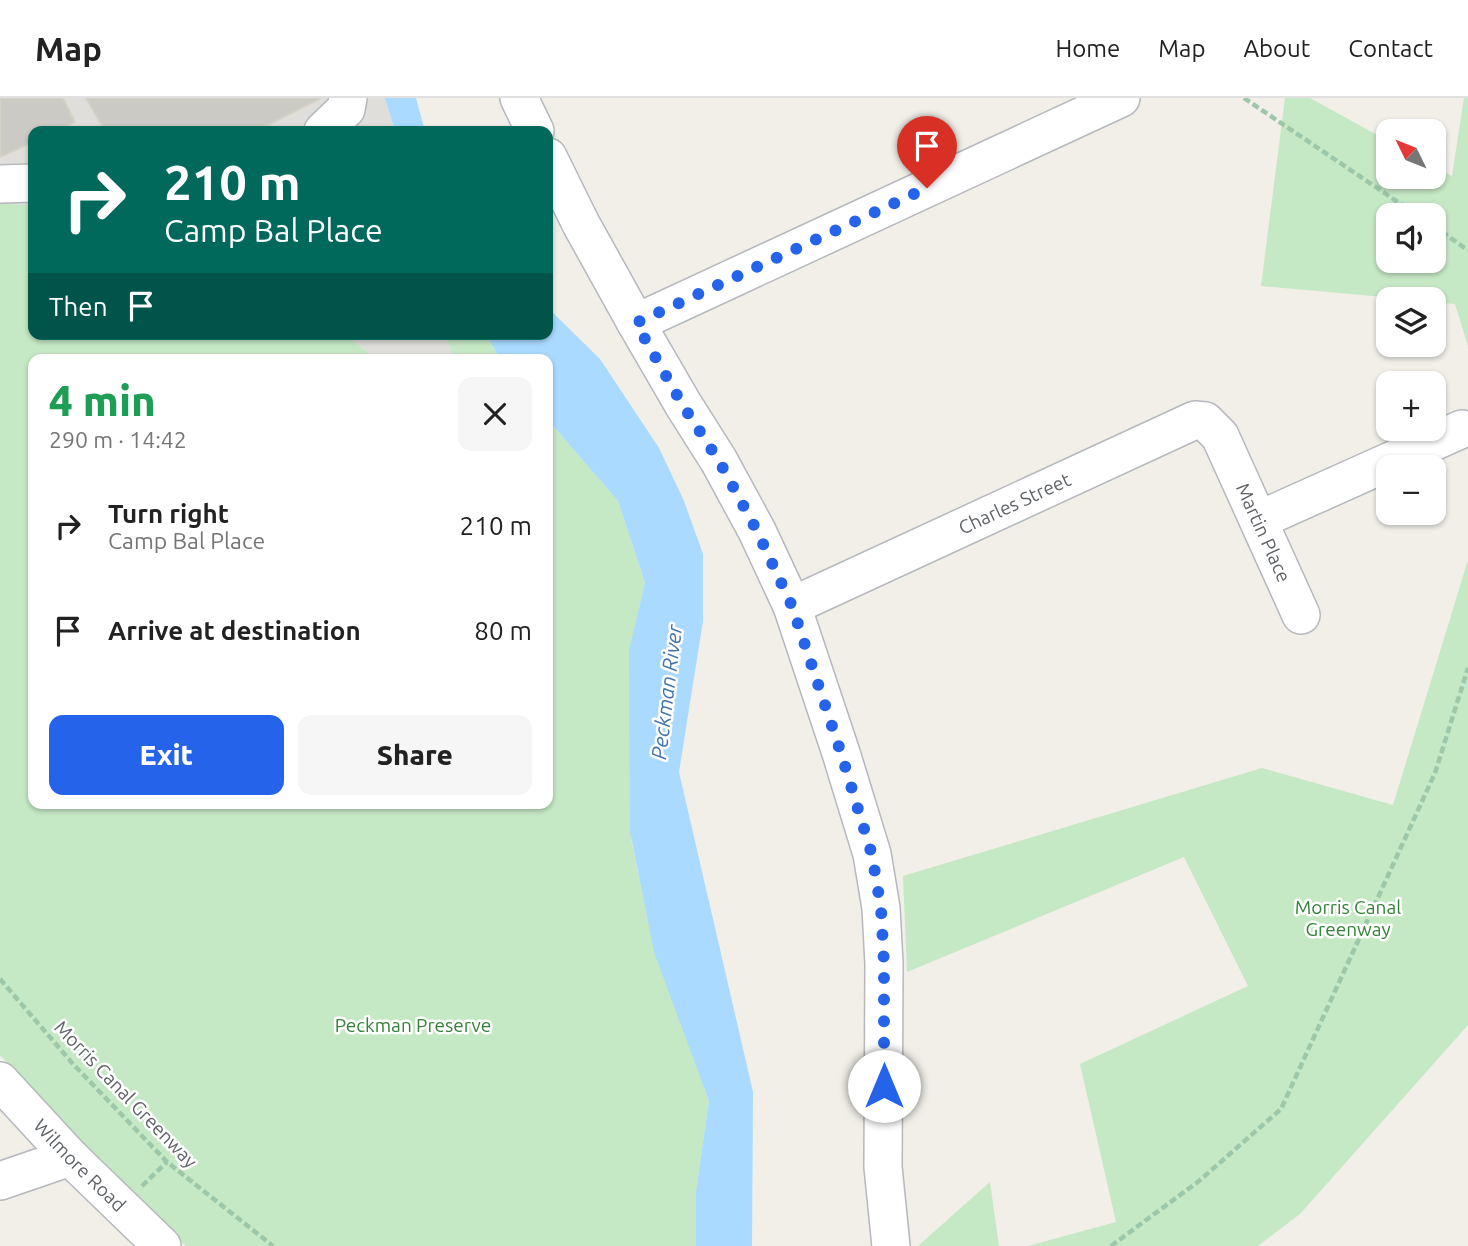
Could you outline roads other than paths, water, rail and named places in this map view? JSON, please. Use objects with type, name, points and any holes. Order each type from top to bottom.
[{"type":"street","points":[[328,126],[346,109],[348,98]]},
{"type":"street","points":[[519,98],[533,126]]},
{"type":"street","points":[[636,323],[1121,98]]},
{"type":"street","points":[[553,167],[636,323],[682,404],[719,461],[757,531],[792,606],[841,753],[872,855],[881,908],[884,964],[883,1167],[891,1246]]},
{"type":"street","points":[[0,184],[28,183]]},
{"type":"street","name":"Charles Street","points":[[792,606],[1195,420],[1205,421],[1220,436],[1227,450]]},
{"type":"street","points":[[1259,520],[1462,429]]},
{"type":"street","name":"Martin Place","points":[[1227,450],[1301,615]]},
{"type":"street","name":"Wilmore Road","points":[[0,1081],[70,1157],[162,1246]]},
{"type":"street","points":[[0,1181],[70,1157]]},
{"type":"water","points":[[385,98],[416,98],[424,126],[393,126]]},
{"type":"water","name":"Peckman River","points":[[553,313],[600,359],[659,448],[684,501],[703,554],[703,621],[679,772],[753,1092],[752,1246],[696,1246],[696,1191],[709,1101],[654,952],[630,832],[629,650],[645,583],[618,501],[553,426],[553,354],[497,354],[489,340],[553,340]]},
{"type":"park label","name":"Morris Canal Greenway","points":[[1348,918]]},
{"type":"park label","name":"Peckman Preserve","points":[[413,1025]]}]
